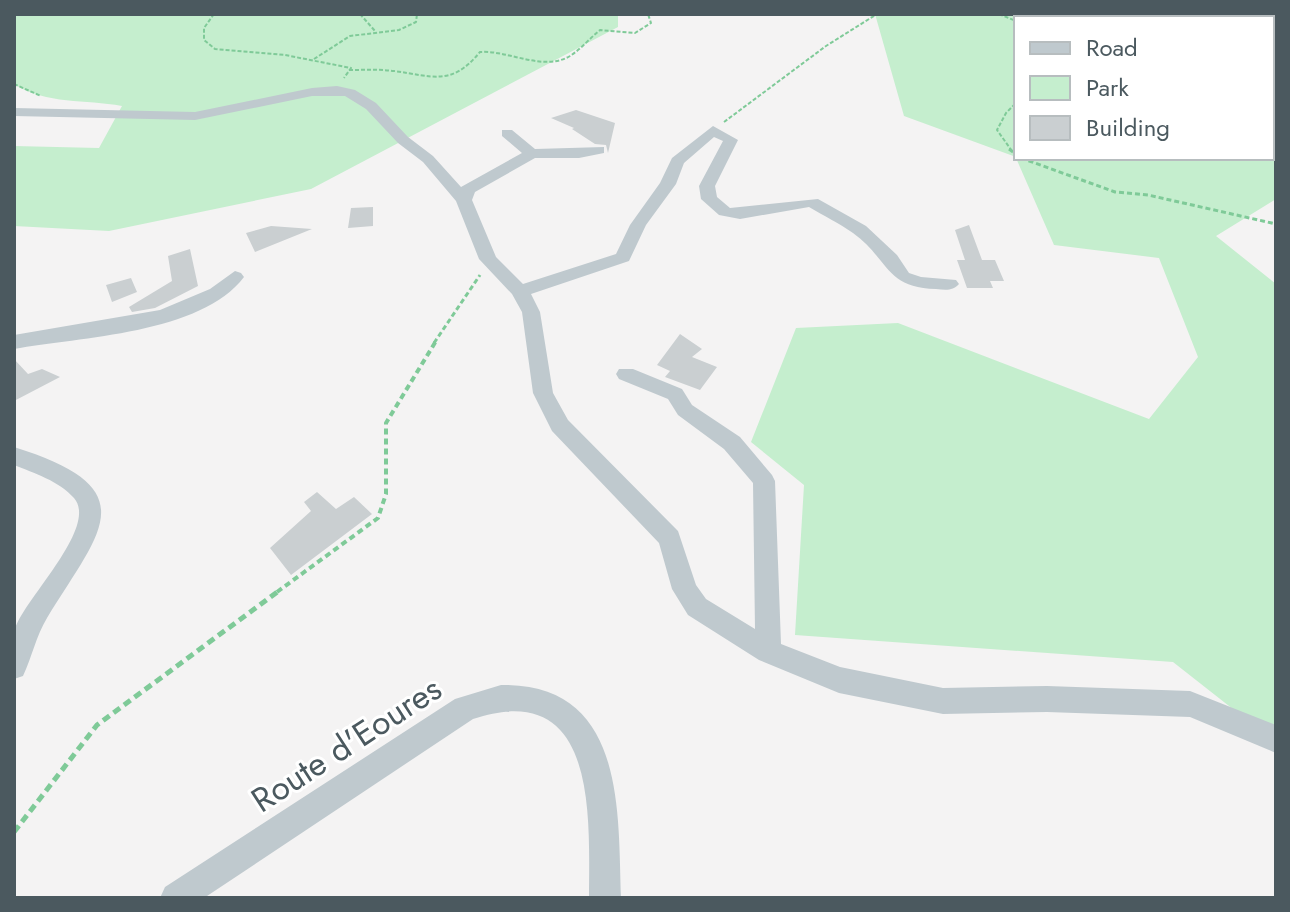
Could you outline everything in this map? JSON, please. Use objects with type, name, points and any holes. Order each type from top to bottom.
[{"type":"street","points":[[14,112],[195,116],[338,80],[428,159],[464,200],[488,259],[520,291],[531,312],[543,393],[560,425],[670,538],[685,589],[697,607],[768,651],[839,680],[943,701],[1047,699],[1190,704],[1276,739]]},
{"type":"street","points":[[520,291],[623,257],[638,225],[668,184],[677,161],[713,130],[731,140],[707,186],[709,199],[725,212],[740,214],[812,202],[860,230],[891,259],[903,277],[919,283],[950,284]]},
{"type":"street","points":[[507,133],[527,148],[530,155]]},
{"type":"street","points":[[464,200],[468,189],[530,155],[541,151],[573,156],[599,150]]},
{"type":"street","points":[[14,342],[158,317],[215,294],[235,277]]},
{"type":"street","points":[[626,374],[675,394],[685,410],[732,443],[764,481],[768,651]]},
{"type":"street","points":[[14,455],[73,484],[89,501],[92,521],[80,546],[36,613],[19,648],[14,667]]},
{"type":"street","name":"Route d'Eoures","points":[[176,898],[465,708],[503,698],[535,699],[564,714],[589,740],[600,780],[605,898]]},
{"type":"path","points":[[214,14],[204,28],[204,40],[215,49],[312,60],[351,68],[349,70]]},
{"type":"path","points":[[360,14],[375,31]]},
{"type":"path","points":[[312,60],[329,51],[339,40],[375,31],[407,30],[416,22],[417,14]]},
{"type":"path","points":[[338,80],[349,70],[395,71],[419,77],[447,78],[470,66],[480,52],[492,49],[526,58],[558,61],[576,53],[600,30],[635,33],[651,23],[648,14]]},
{"type":"path","points":[[713,130],[826,46],[877,14]]},
{"type":"path","points":[[14,84],[50,99]]},
{"type":"path","points":[[1014,105],[997,130],[1006,146],[1014,152]]},
{"type":"path","points":[[1027,160],[1115,192],[1148,195],[1276,224]]},
{"type":"path","points":[[14,832],[97,725],[378,518],[386,494],[386,423],[488,259]]},
{"type":"green space","points":[[14,14],[618,14],[618,27],[311,189],[109,231],[14,226],[14,146],[99,148],[122,106],[53,98],[14,84]]},
{"type":"green space","points":[[875,14],[1276,14],[1276,199],[1216,236],[1276,284],[1276,743],[1173,662],[795,635],[804,485],[751,442],[796,328],[898,323],[1149,419],[1198,357],[1159,258],[1054,245],[1017,160],[1274,160],[1274,16],[1014,16],[1014,156],[904,116]]},
{"type":"building","points":[[576,110],[615,123],[608,153],[606,145],[595,144],[574,128],[551,118]]},
{"type":"building","points":[[373,207],[373,226],[348,228],[351,208]]},
{"type":"building","points":[[969,225],[982,260],[995,260],[1004,281],[990,281],[993,288],[967,288],[957,260],[965,260],[955,230]]},
{"type":"building","points":[[271,226],[312,229],[255,252],[246,233]]},
{"type":"building","points":[[190,249],[198,286],[155,308],[132,312],[129,307],[172,281],[168,256]]},
{"type":"building","points":[[131,278],[137,292],[112,302],[106,285]]},
{"type":"building","points":[[680,334],[702,349],[692,357],[717,367],[700,390],[665,377],[670,371],[657,365]]},
{"type":"building","points":[[14,359],[28,374],[42,369],[60,377],[14,401]]},
{"type":"building","points":[[317,492],[336,509],[354,497],[372,514],[291,575],[270,548],[311,511],[304,502]]}]
